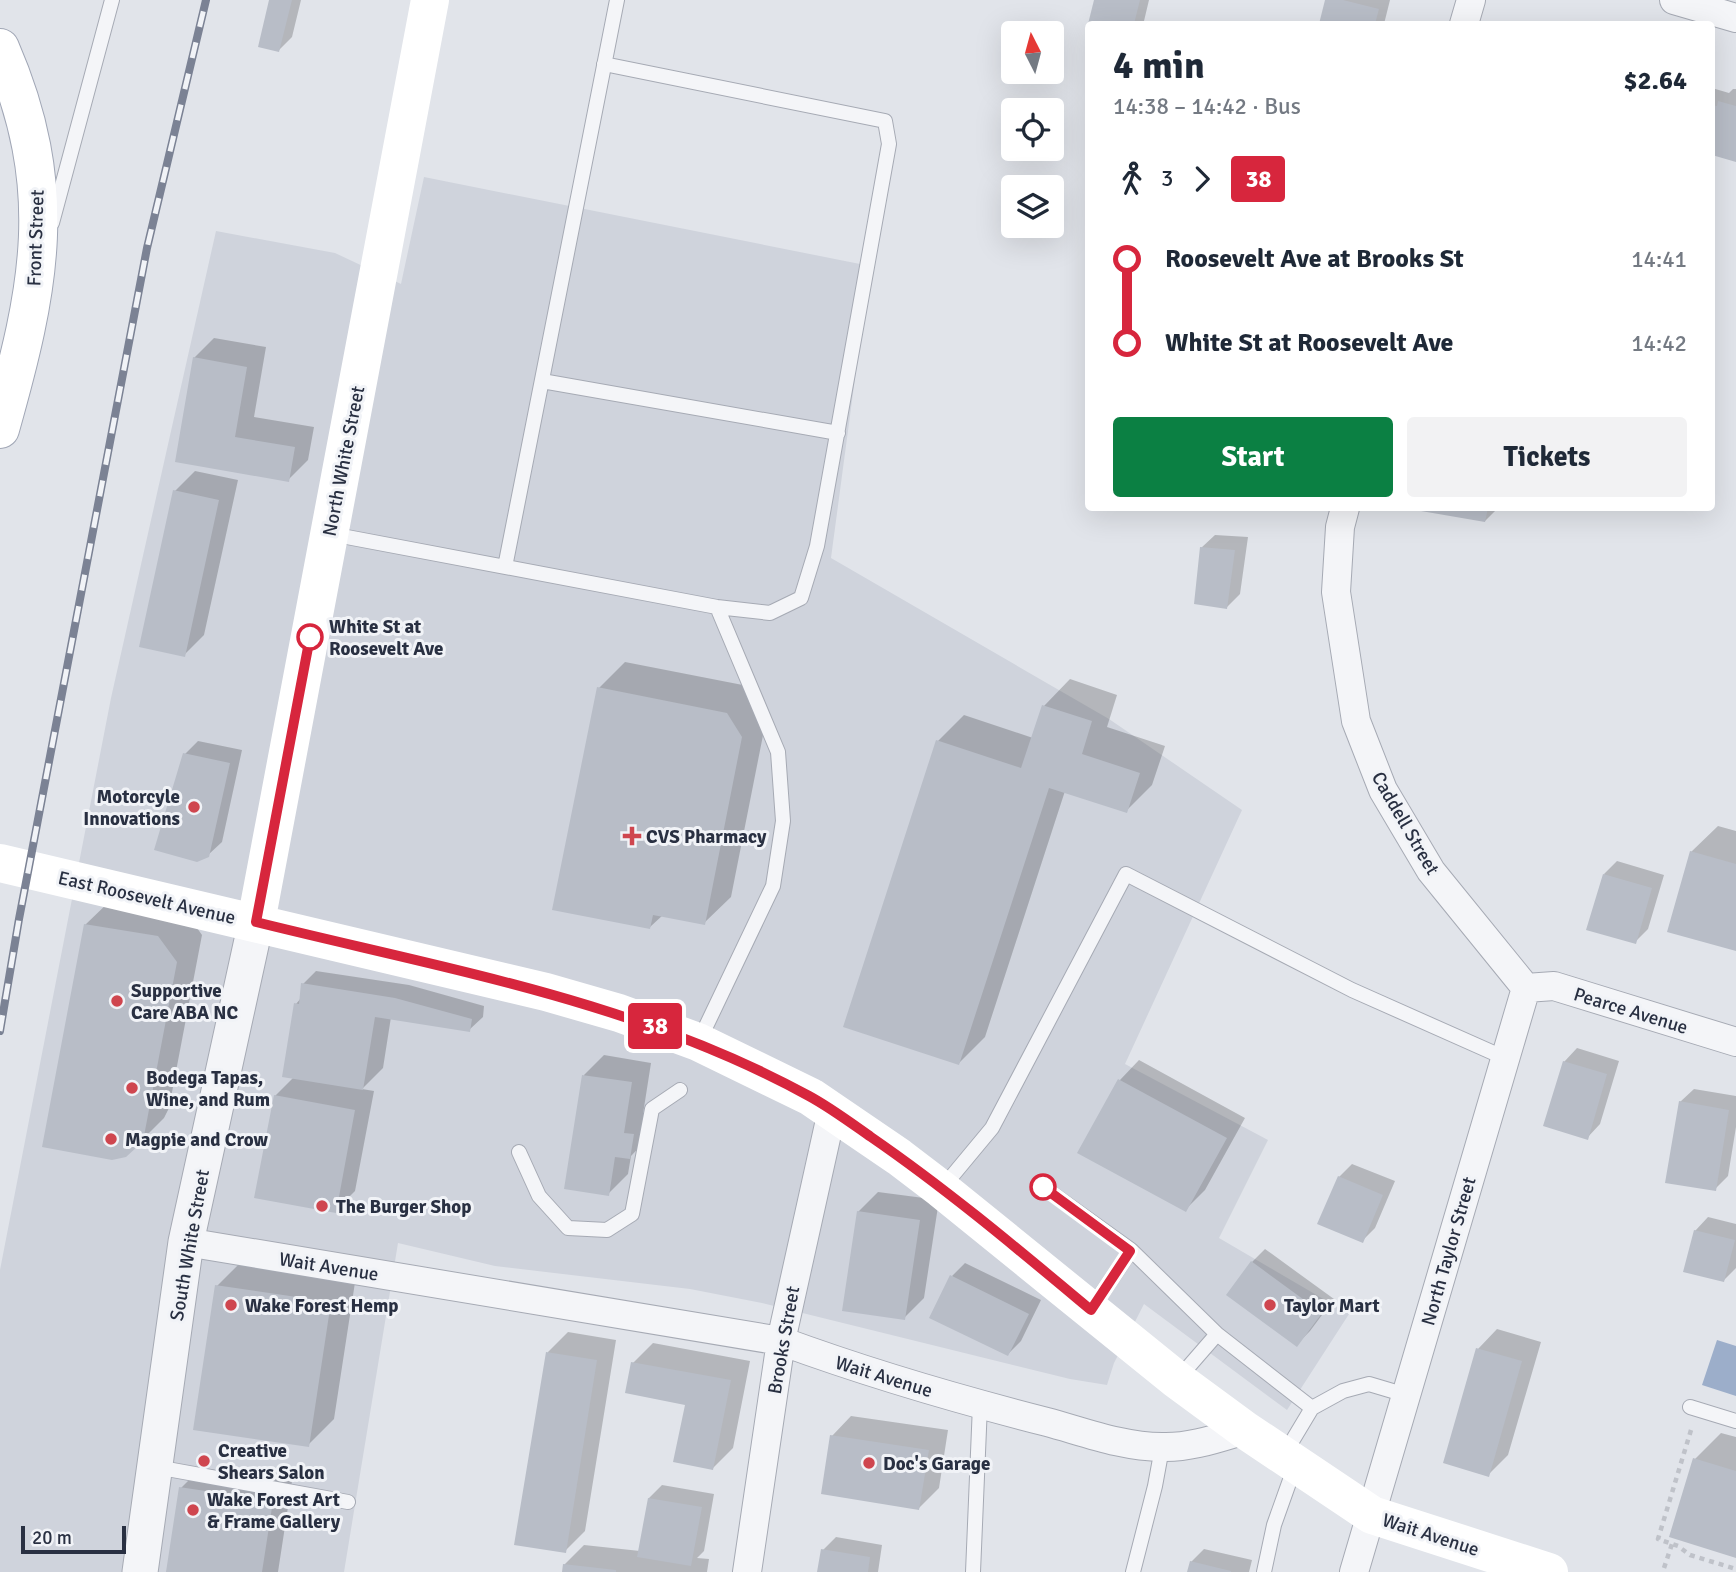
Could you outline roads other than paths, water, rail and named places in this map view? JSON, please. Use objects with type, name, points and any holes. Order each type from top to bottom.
[{"type":"main road","name":"North White Street","points":[[256,922],[430,0]]},
{"type":"main road","name":"Front Street","points":[[0,48],[16,85],[28,126],[36,166],[40,210],[35,288],[19,363],[0,429]]},
{"type":"main road","name":"East Roosevelt Avenue","points":[[0,863],[546,992],[618,1013],[698,1042],[811,1097],[899,1157],[1177,1380],[1245,1430]]},
{"type":"main road","name":"Wait Avenue","points":[[1245,1430],[1372,1515],[1549,1572]]},
{"type":"street","points":[[1465,21],[1471,0]]},
{"type":"street","points":[[1674,0],[1736,18]]},
{"type":"street","name":"Caddell Street","points":[[1344,511],[1340,527],[1336,592],[1356,721],[1383,789],[1431,871],[1526,988]]},
{"type":"street","name":"South White Street","points":[[139,1572],[186,1242],[256,922]]},
{"type":"street","name":"Pearce Avenue","points":[[1526,988],[1554,986],[1736,1042]]},
{"type":"street","name":"North Taylor Street","points":[[1354,1572],[1526,988]]},
{"type":"street","name":"Brooks Street","points":[[747,1572],[781,1341],[832,1111]]},
{"type":"street","name":"Wait Avenue","points":[[186,1242],[781,1341],[843,1364],[980,1405],[1131,1444],[1162,1447],[1195,1444],[1245,1430]]},
{"type":"lane","points":[[35,288],[112,0]]},
{"type":"lane","points":[[505,567],[617,0]]},
{"type":"lane","points":[[330,533],[717,607],[770,613],[801,598],[817,546],[838,433],[889,144],[886,121],[604,64]]},
{"type":"lane","points":[[542,381],[838,433]]},
{"type":"lane","points":[[698,1042],[773,886],[783,821],[778,752],[717,607]]},
{"type":"lane","points":[[941,1189],[992,1128],[1126,874],[1352,990],[1505,1058]]},
{"type":"lane","points":[[519,1152],[539,1196],[568,1227],[607,1230],[632,1214],[652,1109],[680,1090]]},
{"type":"lane","points":[[1043,1187],[1130,1251],[1217,1334],[1312,1408]]},
{"type":"lane","points":[[1091,1310],[1130,1251]]},
{"type":"lane","points":[[1177,1380],[1217,1334]]},
{"type":"lane","points":[[1264,1572],[1290,1460],[1312,1408],[1343,1391],[1368,1384],[1406,1395]]},
{"type":"lane","points":[[973,1572],[980,1405]]},
{"type":"lane","points":[[1694,1408],[1736,1421]]},
{"type":"lane","points":[[1133,1572],[1162,1447]]},
{"type":"lane","points":[[155,1467],[348,1502]]},
{"type":"water","points":[[1717,1340],[1736,1346],[1736,1396],[1702,1385]]},
{"type":"railway","points":[[0,1031],[147,248],[206,0]]},
{"type":"place","name":"White St at Roosevelt Ave","points":[[310,637]]},
{"type":"place","name":"Motorcyle Innovations","points":[[194,807]]},
{"type":"place","name":"CVS Pharmacy","points":[[632,836]]},
{"type":"place","name":"Supportive Care ABA NC","points":[[117,1001]]},
{"type":"place","name":"Bodega Tapas, Wine, and Rum","points":[[132,1088]]},
{"type":"place","name":"Magpie and Crow","points":[[111,1139]]},
{"type":"place","name":"The Burger Shop","points":[[322,1206]]},
{"type":"place","name":"Wake Forest Hemp","points":[[231,1305]]},
{"type":"place","name":"Taylor Mart","points":[[1270,1305]]},
{"type":"place","name":"Creative Shears Salon","points":[[204,1461]]},
{"type":"place","name":"Doc's Garage","points":[[869,1463]]},
{"type":"place","name":"Wake Forest Art & Frame Gallery","points":[[193,1510]]}]
